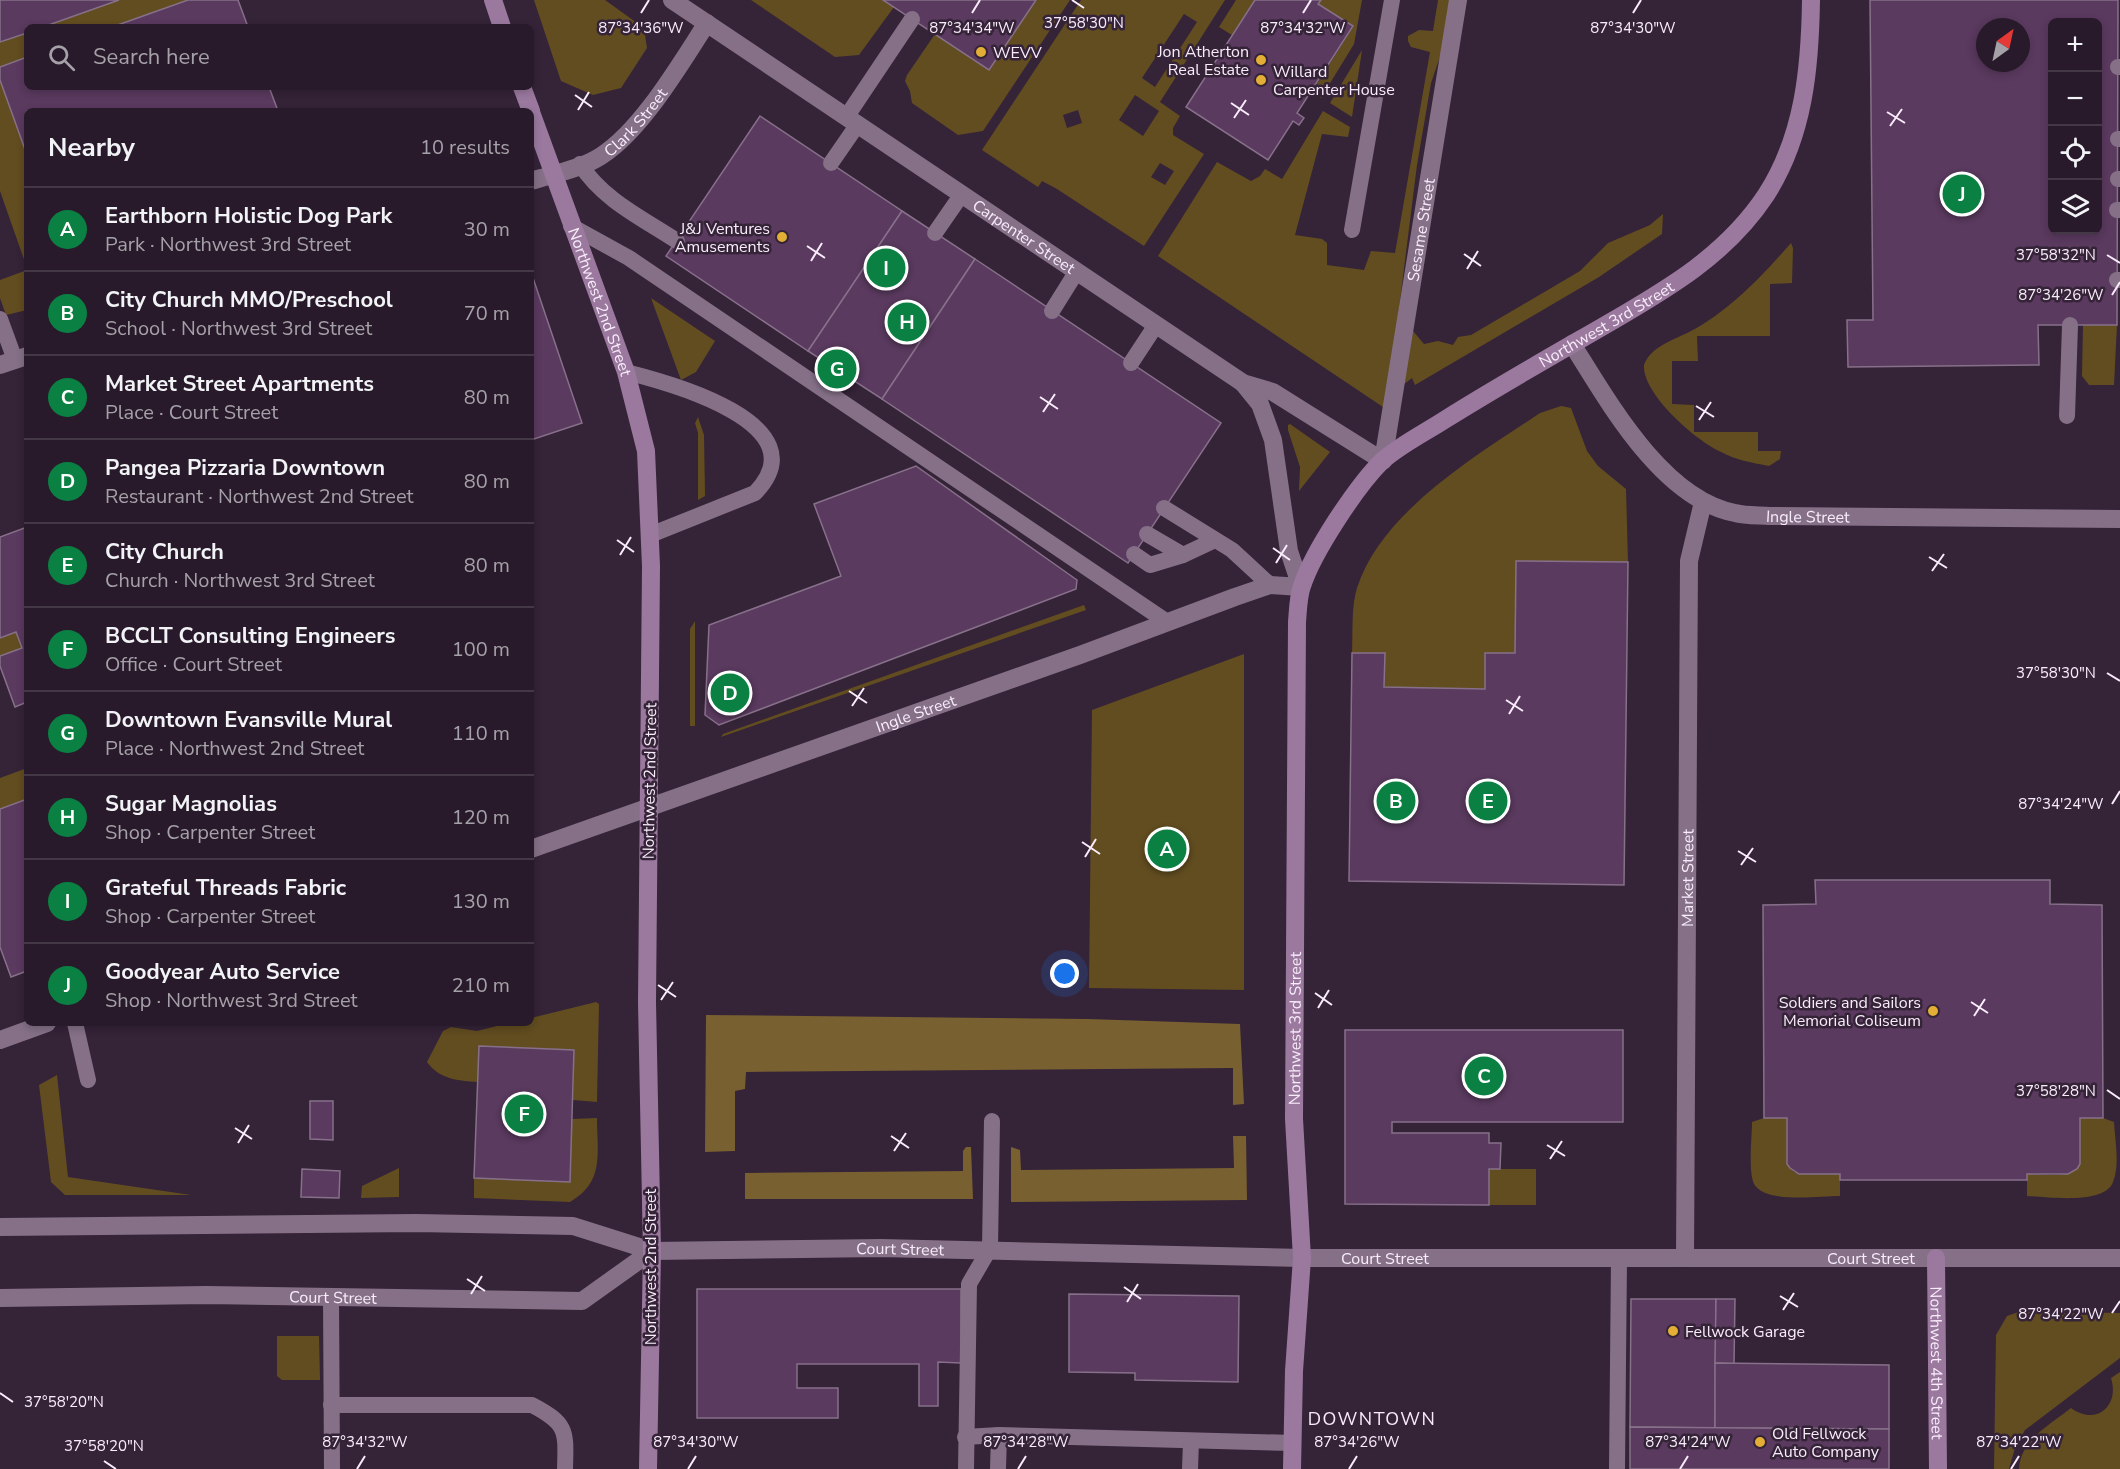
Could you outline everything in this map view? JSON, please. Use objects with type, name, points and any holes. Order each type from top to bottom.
[{"type":"main road","points":[[493,0],[501,24]]},
{"type":"main road","name":"Northwest 3rd Street","points":[[1292,1469],[1294,1371],[1302,1258],[1294,1119],[1297,622],[1301,587],[1330,531],[1352,498],[1383,461],[1475,400],[1665,290],[1711,259],[1743,226],[1767,194],[1790,147],[1806,91],[1811,0]]},
{"type":"main road","name":"Northwest 2nd Street","points":[[523,90],[530,108]]},
{"type":"main road","name":"Northwest 2nd Street","points":[[534,121],[626,372],[646,451],[650,535],[647,1002],[652,1251],[648,1469]]},
{"type":"main road","name":"Northwest 4th Street","points":[[1936,1258],[1938,1469]]},
{"type":"street","name":"Carpenter Street","points":[[672,0],[1243,383],[1273,392],[1383,461]]},
{"type":"street","name":"Sesame Street","points":[[1383,461],[1458,0]]},
{"type":"street","name":"Clark Street","points":[[534,180],[599,158],[628,132],[671,78],[706,23]]},
{"type":"street","name":"Ingle Street","points":[[1572,344],[1629,435],[1680,486],[1703,502],[1734,513],[1772,516],[2120,519]]},
{"type":"street","name":"Northwest 3rd Street","points":[[1243,383],[1260,404],[1273,440],[1289,551],[1301,587]]},
{"type":"street","name":"Market Street","points":[[1685,1258],[1689,561],[1703,502]]},
{"type":"street","name":"Ingle Street","points":[[534,848],[649,809],[1270,585],[1301,587]]},
{"type":"street","points":[[0,1040],[39,1026]]},
{"type":"street","name":"Court Street","points":[[0,1227],[416,1223],[573,1226],[652,1251],[990,1248],[1302,1258],[2120,1258]]},
{"type":"street","name":"Court Street","points":[[0,1298],[331,1297],[582,1301],[652,1251]]},
{"type":"lane","points":[[1352,230],[1392,0]]},
{"type":"lane","points":[[831,163],[852,120],[912,19]]},
{"type":"lane","points":[[580,164],[591,181],[612,199],[677,241]]},
{"type":"lane","points":[[935,233],[962,194]]},
{"type":"lane","points":[[571,226],[629,258],[1167,622]]},
{"type":"lane","points":[[1052,311],[1077,271]]},
{"type":"lane","points":[[0,319],[14,360]]},
{"type":"lane","points":[[1131,363],[1156,325]]},
{"type":"lane","points":[[2067,416],[2070,325]]},
{"type":"lane","points":[[626,372],[675,385],[717,402],[755,425],[765,439],[771,454],[768,476],[755,493],[650,535]]},
{"type":"lane","points":[[1164,508],[1232,550],[1270,585]]},
{"type":"lane","points":[[1147,534],[1183,555]]},
{"type":"lane","points":[[1134,554],[1150,565],[1183,555],[1215,540]]},
{"type":"lane","points":[[76,1026],[88,1080]]},
{"type":"lane","points":[[966,1469],[969,1284],[990,1248],[992,1121]]},
{"type":"lane","points":[[1617,1469],[1619,1258]]},
{"type":"lane","points":[[331,1297],[332,1469]]},
{"type":"lane","points":[[331,1405],[532,1405],[555,1417],[566,1435],[565,1469]]},
{"type":"lane","points":[[965,1437],[999,1435],[1293,1443]]},
{"type":"lane","points":[[998,1469],[999,1435]]},
{"type":"lane","points":[[1190,1469],[1191,1441]]},
{"type":"shaded area","points":[[119,0],[188,0],[120,24],[51,24]]},
{"type":"shaded area","points":[[534,0],[605,0],[644,28],[647,48],[621,88],[593,95],[561,81]]},
{"type":"shaded area","points":[[751,0],[883,0],[894,7],[859,55],[835,57]]},
{"type":"shaded area","points":[[1036,0],[1070,0],[983,131],[958,135],[912,103],[905,81],[907,75],[935,34],[989,70]]},
{"type":"shaded area","points":[[1081,0],[1225,0],[1160,102],[1180,116],[1173,128],[1173,135],[1204,154],[1144,246],[1057,189],[1042,181],[1038,187],[982,150]],"holes":[[[1184,14],[1197,22],[1155,87],[1142,78]],[[1135,95],[1159,111],[1143,136],[1119,120]],[[1078,110],[1082,123],[1067,128],[1063,115]],[[1160,163],[1174,171],[1165,185],[1151,177]]]},
{"type":"shaded area","points":[[1236,0],[1255,0],[1232,35],[1219,27]]},
{"type":"shaded area","points":[[1321,0],[1362,0],[1354,44],[1321,98],[1312,92],[1353,27],[1318,4]]},
{"type":"shaded area","points":[[1438,0],[1450,0],[1446,39],[1431,83],[1417,165],[1387,404],[1383,407],[1158,256],[1217,162],[1251,181],[1260,176],[1265,169],[1282,179],[1323,111],[1350,127],[1348,137],[1322,134],[1295,235],[1322,239],[1327,243],[1327,265],[1364,270],[1371,251],[1395,253],[1430,52],[1411,47],[1408,36],[1419,30],[1433,31]]},
{"type":"shaded area","points":[[24,34],[24,58],[0,67],[0,42]]},
{"type":"shaded area","points":[[1362,50],[1352,117],[1330,103]]},
{"type":"shaded area","points":[[0,80],[24,147],[24,259],[0,191]]},
{"type":"shaded area","points":[[1663,214],[1662,234],[1599,277],[1415,385],[1412,378],[1403,385],[1413,331],[1424,344],[1438,341],[1453,345],[1458,337],[1471,335],[1580,271],[1608,243],[1650,225]]},
{"type":"shaded area","points":[[1791,243],[1793,248],[1792,283],[1770,284],[1770,336],[1697,336],[1698,361],[1672,361],[1672,404],[1694,405],[1694,432],[1758,432],[1758,451],[1781,451],[1780,459],[1769,466],[1733,457],[1698,438],[1661,402],[1646,377],[1644,365],[1647,358],[1657,348],[1705,323],[1732,303]]},
{"type":"shaded area","points":[[24,271],[24,311],[6,315],[0,298],[0,280]]},
{"type":"shaded area","points":[[651,298],[715,341],[696,372],[681,380]]},
{"type":"shaded area","points":[[2083,325],[2117,325],[2114,385],[2089,385],[2082,376]]},
{"type":"shaded area","points":[[1561,406],[1571,408],[1587,451],[1598,466],[1626,489],[1628,562],[1515,653],[1486,653],[1485,689],[1384,687],[1385,653],[1352,653],[1355,595],[1369,560],[1387,534],[1434,488],[1540,413]]},
{"type":"shaded area","points":[[698,417],[704,435],[705,496],[698,500],[698,433],[695,423]]},
{"type":"shaded area","points":[[1290,424],[1330,452],[1299,491],[1300,467],[1288,430]]},
{"type":"shaded area","points":[[1084,605],[1086,610],[721,737],[723,734]]},
{"type":"shaded area","points":[[695,621],[695,726],[690,726],[690,629]]},
{"type":"shaded area","points":[[16,632],[22,648],[0,656],[0,638]]},
{"type":"shaded area","points":[[1244,654],[1244,990],[1089,988],[1092,710]]},
{"type":"shaded area","points":[[24,769],[24,800],[0,809],[0,778]]},
{"type":"shaded area","points":[[596,1002],[599,1004],[597,1102],[573,1100],[574,1050],[479,1047],[478,1082],[443,1076],[427,1062],[443,1031],[451,1027],[477,1031],[497,1026],[534,1026],[534,1017]]},
{"type":"shaded area","points":[[706,1015],[1088,1019],[1240,1024],[1244,1104],[1233,1105],[1233,1068],[746,1072],[745,1089],[735,1091],[735,1151],[705,1152]]},
{"type":"shaded area","points":[[57,1075],[68,1177],[191,1195],[65,1195],[51,1182],[39,1085]]},
{"type":"shaded area","points":[[597,1118],[598,1155],[594,1176],[581,1194],[570,1202],[474,1198],[474,1178],[570,1182],[572,1119]]},
{"type":"shaded area","points":[[1764,1118],[1787,1118],[1787,1164],[1794,1172],[1840,1174],[1840,1196],[1781,1197],[1760,1190],[1754,1184],[1751,1171],[1752,1122]]},
{"type":"shaded area","points":[[2080,1118],[2103,1118],[2114,1122],[2117,1160],[2113,1182],[2108,1189],[2088,1197],[2027,1196],[2027,1174],[2063,1174],[2076,1169],[2080,1164]]},
{"type":"shaded area","points":[[1233,1136],[1246,1136],[1247,1200],[1011,1202],[1011,1147],[1020,1150],[1021,1170],[1234,1168]]},
{"type":"shaded area","points":[[966,1147],[971,1147],[973,1199],[745,1199],[745,1173],[963,1171],[963,1151]]},
{"type":"shaded area","points":[[399,1168],[399,1197],[361,1198],[362,1186]]},
{"type":"shaded area","points":[[1489,1169],[1536,1169],[1536,1205],[1489,1205]]},
{"type":"shaded area","points":[[2021,1311],[2120,1313],[2120,1358],[2025,1430],[2015,1448],[2009,1469],[1994,1469],[1996,1335],[2007,1316]]},
{"type":"shaded area","points":[[277,1336],[319,1336],[320,1380],[282,1380],[277,1376]]},
{"type":"shaded area","points":[[2120,1372],[2120,1469],[2019,1469],[2025,1449],[2031,1441],[2071,1408],[2089,1415],[2103,1411],[2109,1405],[2112,1397],[2111,1378]]},
{"type":"building","points":[[0,0],[119,0],[51,24],[24,24],[24,34],[0,42]]},
{"type":"building","points":[[188,0],[238,0],[247,24],[120,24]]},
{"type":"building","name":"WEVV","points":[[883,0],[1036,0],[989,70]]},
{"type":"building","name":"Willard Carpenter House","points":[[1255,0],[1321,0],[1318,4],[1353,26],[1297,113],[1304,118],[1299,125],[1293,121],[1268,160],[1186,107]]},
{"type":"building","points":[[1870,0],[2118,0],[2117,325],[2038,325],[2039,365],[1848,367],[1847,320],[1873,320]]},
{"type":"building","points":[[24,58],[24,90],[270,90],[277,108],[24,108],[24,147],[0,80],[0,67]]},
{"type":"building","name":"J&J Ventures Amusements","points":[[760,116],[902,211],[808,351],[666,256]]},
{"type":"building","points":[[902,211],[975,259],[882,399],[808,351]]},
{"type":"building","points":[[975,259],[1221,423],[1128,563],[882,399]]},
{"type":"building","points":[[534,281],[582,423],[534,439]]},
{"type":"building","points":[[916,466],[1077,580],[1076,589],[719,725],[705,715],[709,625],[841,576],[814,504]]},
{"type":"building","points":[[24,528],[24,703],[15,707],[0,666],[0,656],[22,648],[16,632],[0,638],[0,537]]},
{"type":"building","points":[[1516,561],[1628,562],[1624,885],[1349,881],[1352,653],[1385,653],[1384,687],[1485,689],[1485,653],[1515,653]]},
{"type":"building","points":[[24,800],[24,972],[11,977],[0,947],[0,809]]},
{"type":"building","name":"Soldiers and Sailors Memorial Coliseum","points":[[1815,880],[2050,880],[2050,904],[2102,905],[2103,1118],[2080,1118],[2080,1164],[2077,1169],[2068,1174],[2027,1174],[2027,1180],[1840,1180],[1840,1174],[1799,1174],[1790,1168],[1787,1164],[1787,1118],[1764,1118],[1763,905],[1816,904]]},
{"type":"building","points":[[1345,1030],[1623,1030],[1623,1122],[1392,1122],[1392,1133],[1489,1133],[1489,1143],[1501,1143],[1500,1169],[1489,1169],[1489,1205],[1345,1204]]},
{"type":"building","points":[[479,1046],[574,1050],[570,1182],[474,1178]]},
{"type":"building","points":[[310,1101],[333,1101],[333,1140],[310,1139]]},
{"type":"building","points":[[302,1169],[340,1171],[339,1198],[301,1197]]},
{"type":"building","points":[[697,1289],[961,1289],[961,1363],[938,1362],[938,1406],[919,1406],[919,1364],[797,1364],[797,1388],[838,1388],[838,1418],[697,1418]]},
{"type":"building","points":[[1069,1294],[1239,1296],[1238,1382],[1135,1380],[1135,1373],[1069,1372]]},
{"type":"building","name":"Fellwock Garage","points":[[1631,1299],[1716,1299],[1715,1428],[1630,1427]]},
{"type":"building","points":[[1716,1299],[1735,1299],[1734,1364],[1715,1363]]},
{"type":"building","points":[[1715,1363],[1889,1365],[1889,1429],[1715,1428]]},
{"type":"building","name":"Old Fellwock Auto Company","points":[[1630,1427],[1889,1429],[1889,1469],[1630,1469]]},
{"type":"place","name":"WEVV","points":[[981,52]]},
{"type":"place","name":"Jon Atherton Real Estate","points":[[1261,60]]},
{"type":"place","name":"Willard Carpenter House","points":[[1261,80]]},
{"type":"place","name":"Goodyear Auto Service","points":[[1962,194]]},
{"type":"place","name":"J&J Ventures Amusements","points":[[782,237]]},
{"type":"place","name":"Grateful Threads Fabric","points":[[886,268]]},
{"type":"place","name":"Sugar Magnolias","points":[[907,322]]},
{"type":"place","name":"Downtown Evansville Mural","points":[[837,369]]},
{"type":"place","name":"Pangea Pizzaria Downtown","points":[[730,693]]},
{"type":"place","name":"City Church MMO/Preschool","points":[[1396,801]]},
{"type":"place","name":"City Church","points":[[1488,801]]},
{"type":"place","name":"Earthborn Holistic Dog Park","points":[[1167,849]]},
{"type":"place","name":"Soldiers and Sailors Memorial Coliseum","points":[[1933,1011]]},
{"type":"place","name":"Market Street Apartments","points":[[1484,1076]]},
{"type":"place","name":"BCCLT Consulting Engineers","points":[[524,1114]]},
{"type":"place","name":"Fellwock Garage","points":[[1673,1331]]},
{"type":"place","name":"Old Fellwock Auto Company","points":[[1760,1442]]},
{"type":"district","name":"DOWNTOWN","points":[[1372,1419]]}]
